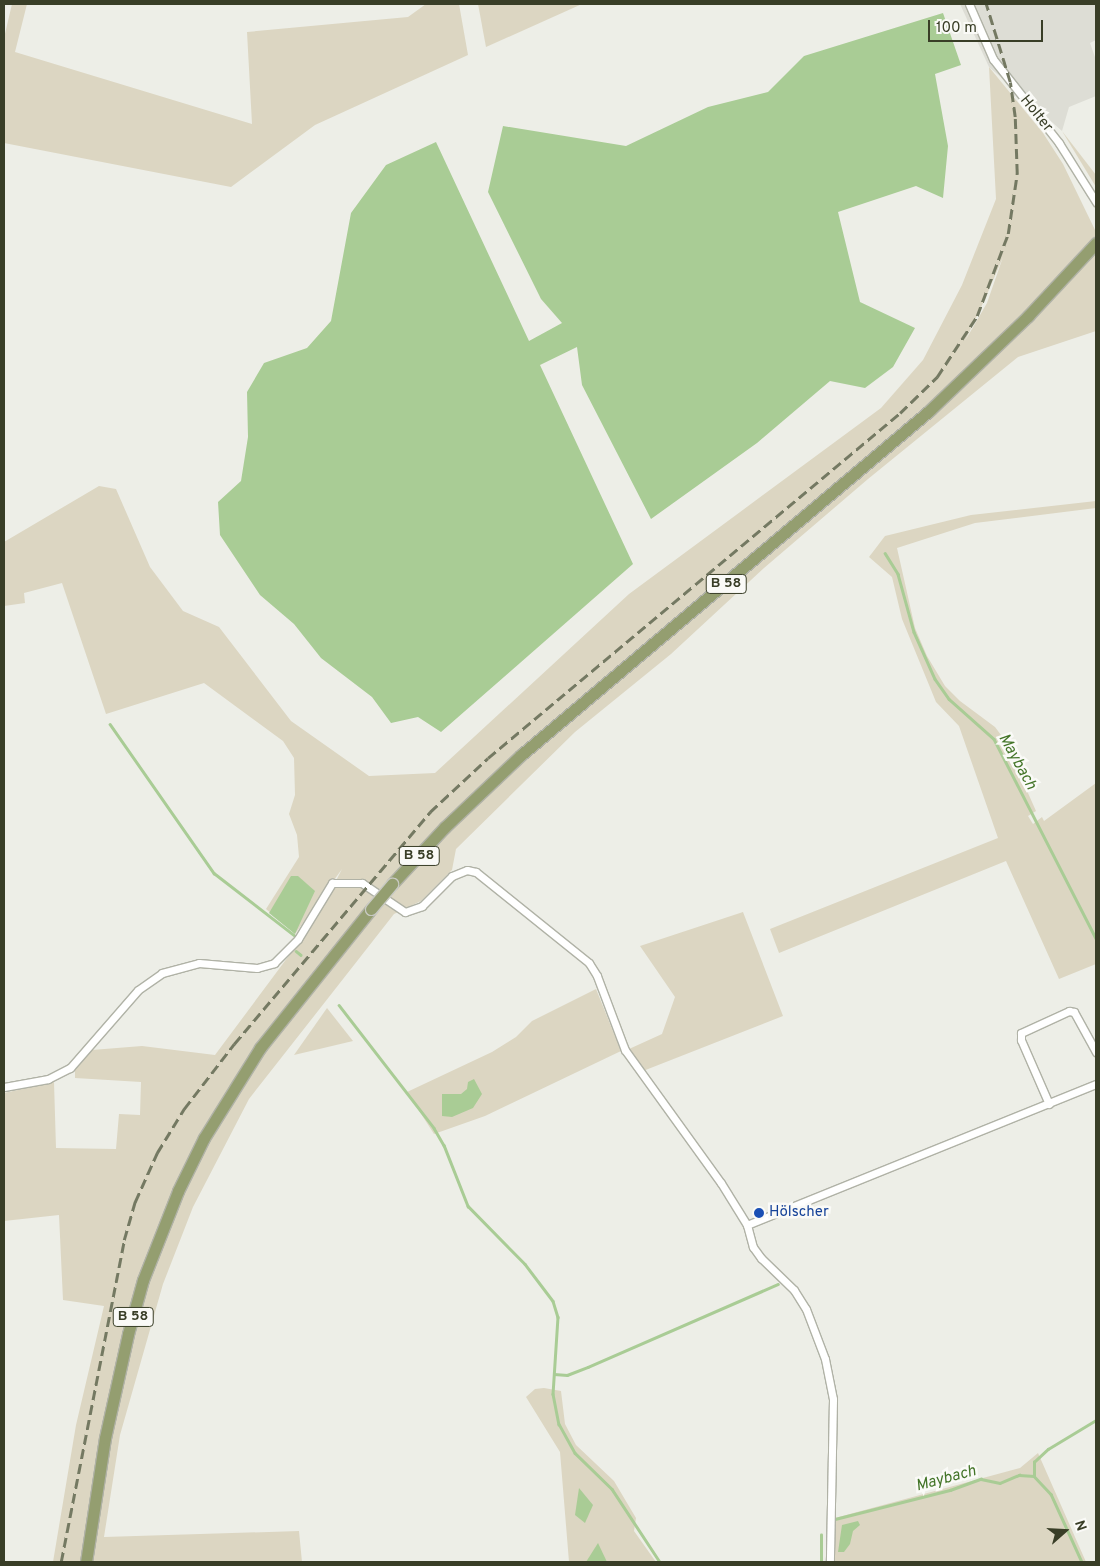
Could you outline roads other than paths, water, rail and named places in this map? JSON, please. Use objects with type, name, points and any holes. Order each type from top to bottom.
[{"type":"main road","name":"B 58","points":[[86,1562],[105,1438],[128,1334],[143,1280],[178,1192],[204,1138],[260,1048],[392,884],[445,827],[521,755],[929,411],[1028,316],[1092,247]]},
{"type":"street","name":"Holter","points":[[969,4],[977,27],[993,59],[1059,143],[1096,202]]},
{"type":"street","points":[[4,1087],[48,1080],[70,1068],[138,990],[162,973],[198,962],[257,968],[274,963],[298,939],[332,883],[362,883],[405,912],[422,906],[452,876],[467,870],[476,872],[589,963],[597,976],[625,1050],[747,1225],[753,1246],[761,1258],[794,1290],[806,1309],[830,1376],[833,1419],[830,1562]]},
{"type":"street","points":[[1048,1104],[1021,1040],[1022,1033],[1069,1011],[1074,1012],[1096,1052]]},
{"type":"street","points":[[747,1225],[1096,1084]]},
{"type":"waterway","name":"Maybach","points":[[885,553],[898,574],[914,632],[935,679],[949,699],[994,739],[1096,938]]},
{"type":"waterway","points":[[110,724],[214,873],[294,935]]},
{"type":"waterway","points":[[296,951],[301,955]]},
{"type":"waterway","points":[[339,1005],[434,1128],[444,1145],[468,1206],[525,1264],[553,1301],[558,1317],[553,1394],[559,1424],[575,1453],[612,1489],[660,1562]]},
{"type":"waterway","points":[[554,1374],[567,1375],[588,1367],[778,1284]]},
{"type":"waterway","name":"Maybach","points":[[835,1519],[950,1490],[981,1479],[1000,1483],[1019,1475],[1034,1476],[1034,1462],[1048,1449],[1096,1420]]},
{"type":"waterway","points":[[1034,1476],[1051,1494],[1082,1562]]},
{"type":"waterway","name":"Maybach","points":[[821,1535],[821,1562]]},
{"type":"railway","points":[[61,1562],[124,1240],[135,1202],[157,1153],[184,1109],[234,1044],[430,812],[488,758],[900,413],[937,377],[977,316],[1008,234],[1017,174],[1015,117],[1010,82],[986,4]]},
{"type":"place","name":"Hölscher","points":[[759,1213]]}]
